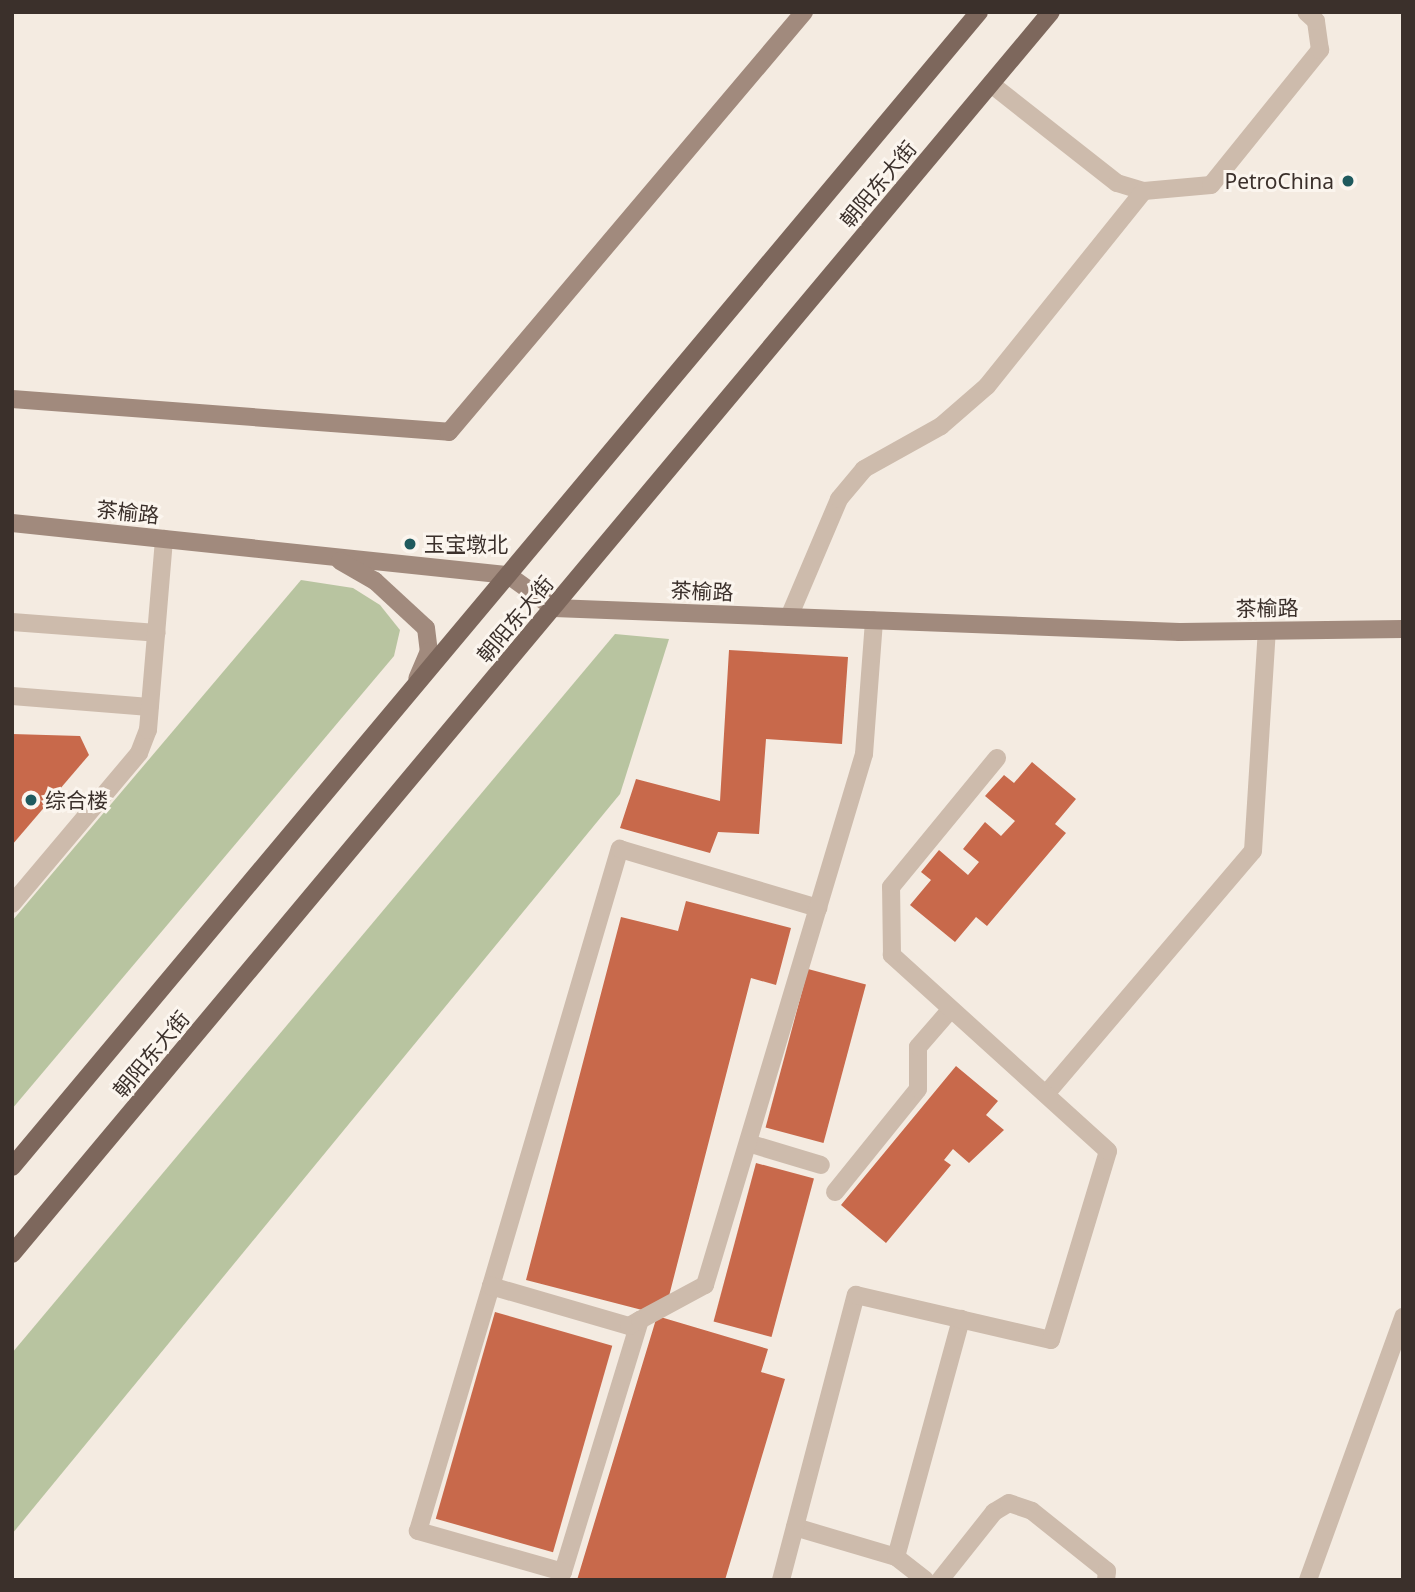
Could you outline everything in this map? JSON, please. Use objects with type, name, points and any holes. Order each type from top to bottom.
[{"type":"main road","name":"朝阳东大街","points":[[12,1167],[979,12]]},
{"type":"main road","name":"朝阳东大街","points":[[12,1254],[1051,12]]},
{"type":"street","points":[[12,399],[449,432],[804,12]]},
{"type":"street","points":[[991,84],[1117,183],[1144,191],[1210,185],[1320,50],[1317,20],[1306,12]]},
{"type":"street","points":[[789,617],[839,499],[864,469],[941,426],[987,386],[1144,191]]},
{"type":"street","name":"茶榆路","points":[[12,523],[509,575]]},
{"type":"street","points":[[12,904],[139,752],[150,707],[164,539]]},
{"type":"street","points":[[323,555],[375,580],[426,628],[429,651],[412,690]]},
{"type":"street","points":[[509,575],[554,608]]},
{"type":"street","name":"茶榆路","points":[[554,608],[1267,631],[1403,629]]},
{"type":"street","points":[[491,1286],[629,1326],[705,1285],[864,754],[874,620]]},
{"type":"street","points":[[12,622],[157,633]]},
{"type":"street","points":[[1046,1094],[1253,851],[1267,631]]},
{"type":"street","points":[[12,696],[150,707]]},
{"type":"street","points":[[781,1580],[856,1294],[1051,1340],[1108,1151],[892,955],[891,887],[996,758]]},
{"type":"street","points":[[640,1320],[563,1572],[418,1531],[620,849],[818,908]]},
{"type":"street","points":[[835,1192],[918,1089],[918,1047],[951,1009]]},
{"type":"street","points":[[748,1143],[821,1165]]},
{"type":"street","points":[[1308,1580],[1403,1317]]},
{"type":"street","points":[[896,1557],[961,1319]]},
{"type":"street","points":[[940,1580],[994,1511],[1009,1503],[1032,1511],[1107,1571],[1106,1580]]},
{"type":"street","points":[[795,1527],[896,1557],[925,1580]]},
{"type":"green space","points":[[301,580],[353,588],[380,605],[400,630],[394,656],[12,1109],[12,921]]},
{"type":"green space","points":[[615,634],[669,639],[620,794],[12,1534],[12,1353]]},
{"type":"building","points":[[729,650],[848,657],[842,744],[766,739],[759,834],[718,832],[710,853],[620,828],[636,779],[720,801]]},
{"type":"building","name":"综合楼","points":[[12,734],[80,736],[89,755],[12,845]]},
{"type":"building","points":[[1032,762],[1076,799],[1055,824],[1066,833],[987,926],[976,917],[955,942],[910,905],[931,880],[921,872],[939,850],[968,875],[979,862],[963,849],[985,822],[1001,836],[1015,821],[985,796],[1004,775],[1014,783]]},
{"type":"building","points":[[686,901],[791,928],[776,985],[751,978],[669,1296],[646,1311],[526,1280],[621,917],[678,931]]},
{"type":"building","points":[[808,969],[866,985],[824,1143],[766,1127]]},
{"type":"building","points":[[956,1066],[998,1101],[986,1115],[1004,1130],[969,1163],[953,1149],[944,1160],[951,1165],[886,1243],[841,1205]]},
{"type":"building","points":[[756,1163],[814,1179],[772,1337],[714,1321]]},
{"type":"building","points":[[495,1312],[612,1346],[553,1552],[436,1519]]},
{"type":"building","points":[[657,1316],[768,1349],[761,1372],[785,1379],[725,1580],[577,1580]]},
{"type":"place","name":"PetroChina","points":[[1348,181]]},
{"type":"place","name":"玉宝墩北","points":[[410,544]]},
{"type":"place","name":"综合楼","points":[[31,800]]}]
